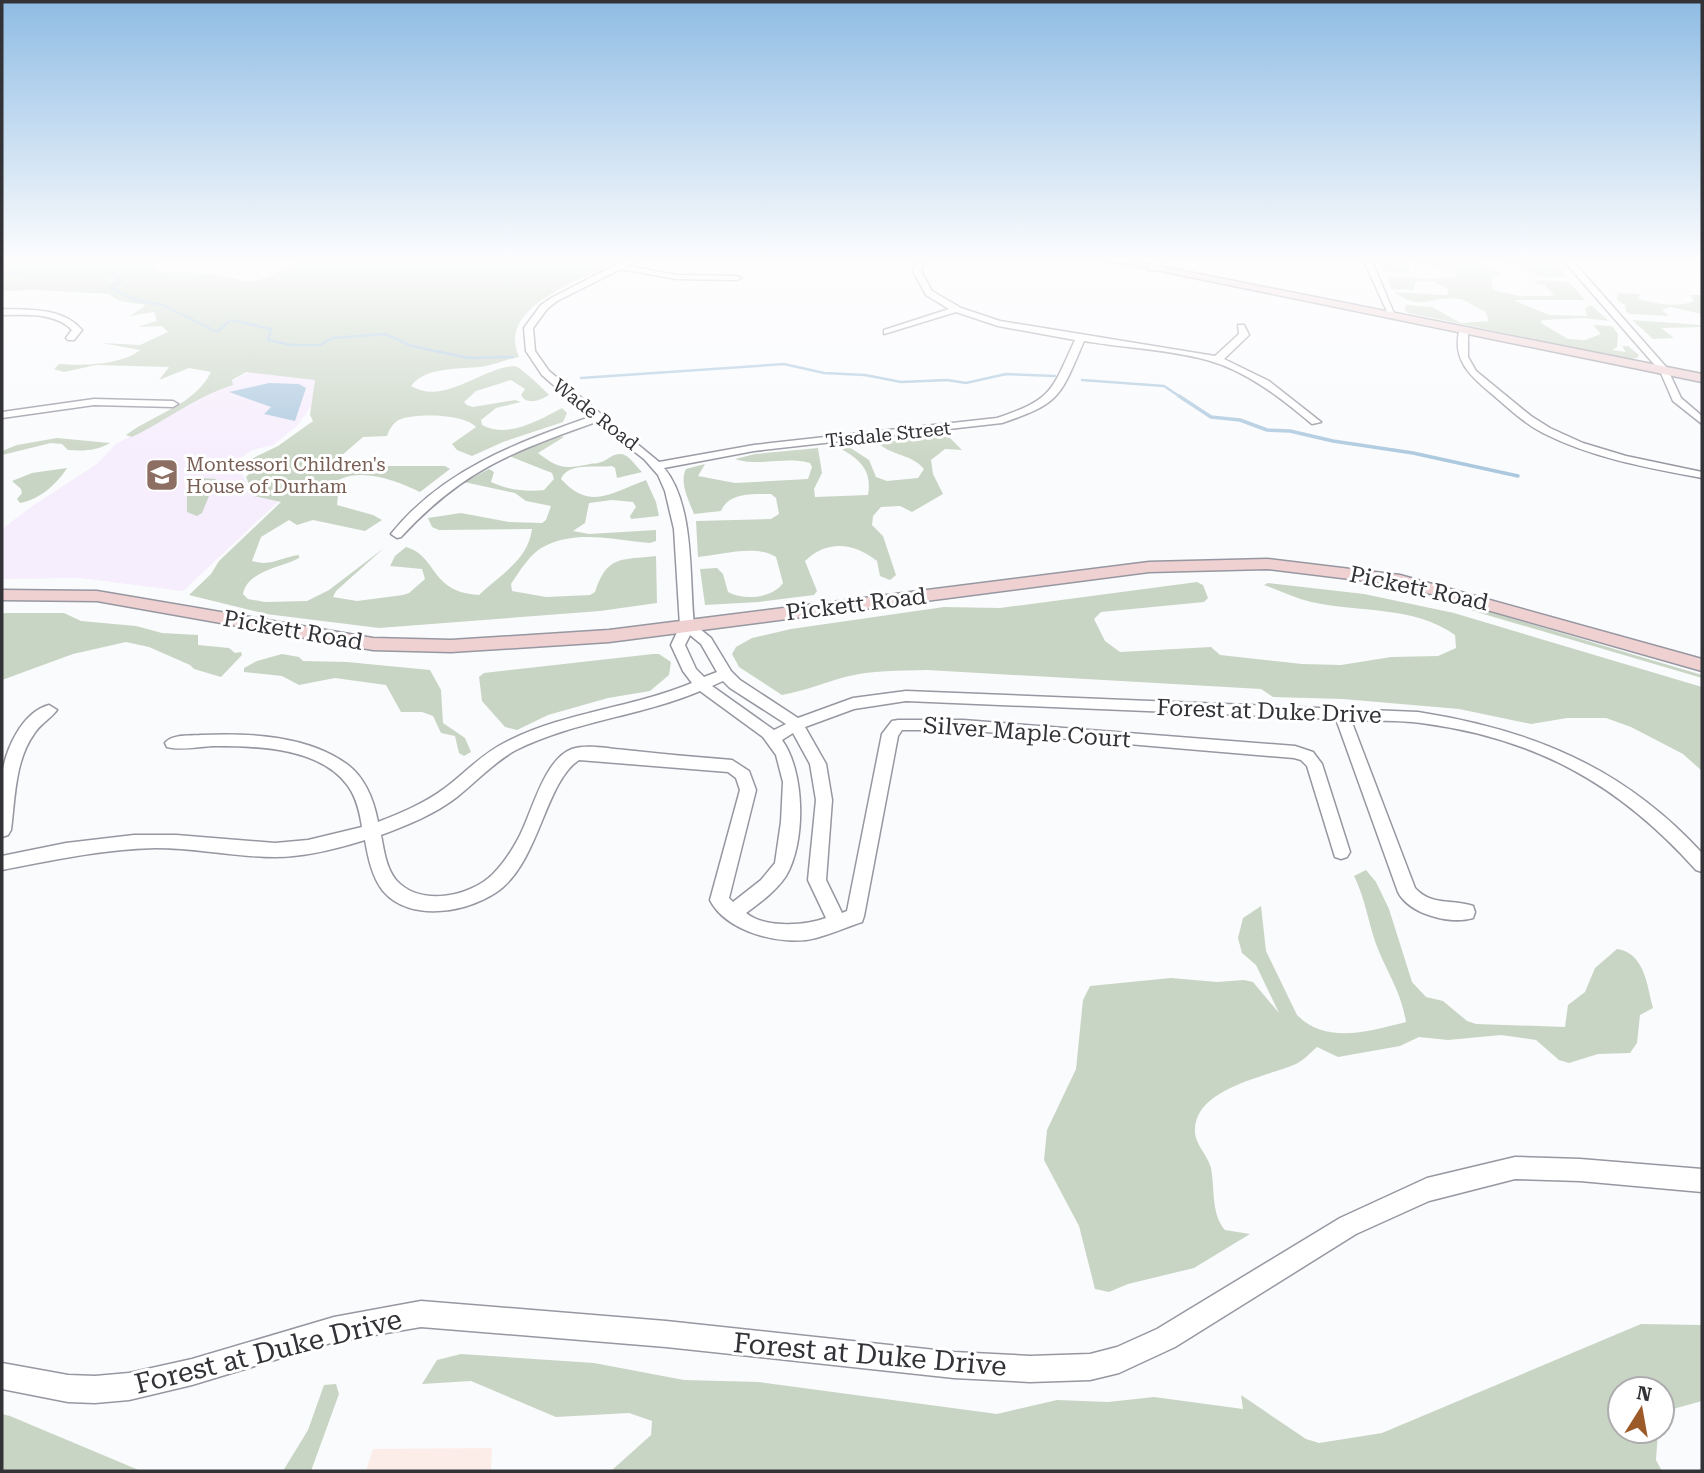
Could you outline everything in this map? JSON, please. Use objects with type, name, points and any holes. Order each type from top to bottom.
[{"type":"street","points":[[71,338],[78,330],[75,328]]},
{"type":"street","name":"Wade Road","points":[[528,328],[526,333],[530,352],[541,371],[648,455],[671,491],[678,513],[687,625]]},
{"type":"street","points":[[887,332],[900,328]]},
{"type":"street","points":[[1018,328],[1080,340],[1156,347],[1217,360],[1273,386],[1316,422]]},
{"type":"street","points":[[1217,360],[1244,335],[1241,328]]},
{"type":"street","points":[[1452,328],[1702,378]]},
{"type":"street","points":[[1627,328],[1664,370],[1677,399],[1702,421]]},
{"type":"street","points":[[1463,330],[1463,357],[1472,373],[1546,430],[1579,445],[1624,460],[1702,475]]},
{"type":"street","name":"Tisdale Street","points":[[657,466],[754,448],[998,421],[1034,409],[1057,391],[1080,340]]},
{"type":"street","points":[[2,415],[94,402],[173,404]]},
{"type":"street","points":[[397,534],[436,493],[473,467],[516,447],[599,417]]},
{"type":"street","name":"Pickett Road","points":[[2,595],[97,596],[324,637],[413,646],[499,644],[609,636],[1090,573],[1184,565],[1267,564],[1346,571],[1410,583],[1702,665]]},
{"type":"street","points":[[173,743],[241,740],[288,748],[331,762],[346,771],[367,807],[381,872],[391,889],[414,902],[447,905],[479,894],[506,876],[520,854],[556,772],[565,761],[576,754],[732,766],[743,775],[748,790],[719,900],[745,923],[773,930],[813,931],[837,922],[817,880],[824,800],[818,764],[796,724],[735,684],[725,674],[706,641],[687,625],[678,645],[689,669],[721,701],[751,717],[773,738],[785,758],[790,777],[792,803],[783,864],[763,890],[733,912]]},
{"type":"street","points":[[2,863],[44,854],[154,842],[278,850],[304,848],[372,832],[405,819],[443,798],[507,748],[569,723],[643,706],[725,674]]},
{"type":"street","name":"Forest at Duke Drive","points":[[773,738],[796,724],[844,706],[874,698],[906,696],[1418,717],[1458,722],[1532,743],[1620,789],[1671,830],[1702,866]]},
{"type":"street","points":[[2,830],[18,743],[32,722],[48,710]]},
{"type":"street","points":[[1342,715],[1406,892],[1421,904],[1466,912]]},
{"type":"street","name":"Silver Maple Court","points":[[837,922],[855,916],[890,734],[898,725],[963,725],[1295,752],[1307,756],[1314,764],[1341,852]]},
{"type":"street","name":"Forest at Duke Drive","points":[[2,1376],[35,1385],[107,1389],[156,1382],[346,1327],[390,1317],[421,1314],[666,1334],[954,1366],[1030,1369],[1090,1367],[1119,1360],[1166,1338],[1348,1226],[1427,1190],[1515,1168],[1580,1170],[1702,1181]]},
{"type":"shaded area","name":"Montessori Children's House of Durham","points":[[249,372],[287,373],[317,378],[318,397],[297,426],[273,445],[252,450],[237,461],[251,494],[281,499],[183,591],[80,578],[2,579],[2,529],[97,464],[116,444]]},
{"type":"shaded area","points":[[492,1448],[491,1471],[366,1471],[373,1449]]},
{"type":"green space","points":[[164,328],[518,328],[515,338],[519,357],[486,366],[436,371],[418,379],[411,386],[424,391],[450,389],[489,372],[515,366],[549,395],[538,400],[527,400],[521,395],[525,389],[511,380],[476,391],[464,402],[467,405],[473,407],[515,400],[521,402],[496,408],[481,420],[482,425],[492,429],[513,429],[562,408],[567,413],[563,422],[503,442],[472,456],[457,450],[452,444],[476,427],[452,417],[408,417],[396,422],[387,436],[363,437],[334,462],[350,466],[445,466],[450,469],[420,492],[385,478],[372,476],[359,475],[336,481],[327,489],[338,494],[337,505],[382,520],[365,531],[313,520],[297,525],[289,520],[261,537],[252,561],[270,562],[299,555],[299,558],[251,580],[243,594],[248,599],[265,602],[307,601],[329,590],[384,548],[336,591],[333,597],[357,601],[403,595],[425,579],[422,569],[390,566],[395,556],[406,547],[424,558],[451,588],[479,595],[519,558],[532,529],[439,530],[432,527],[428,518],[461,513],[509,522],[542,523],[546,520],[551,506],[526,501],[515,493],[464,482],[489,469],[494,472],[491,482],[497,485],[517,490],[544,490],[554,479],[552,473],[509,456],[558,436],[564,437],[538,453],[557,465],[568,467],[597,463],[621,454],[629,458],[642,472],[617,478],[612,466],[576,468],[561,479],[572,489],[591,497],[601,496],[646,480],[659,516],[631,519],[636,507],[633,502],[612,500],[589,503],[585,523],[573,531],[589,534],[656,530],[656,541],[650,543],[582,537],[555,542],[538,550],[529,559],[511,584],[512,591],[546,597],[590,595],[595,592],[610,565],[624,559],[656,556],[657,603],[600,611],[379,628],[266,614],[189,595],[211,574],[219,561],[281,502],[254,496],[246,477],[252,471],[247,461],[278,446],[313,421],[310,415],[315,380],[246,372],[232,380],[233,385],[194,402],[132,437],[126,435],[195,393],[211,372],[189,368],[159,380],[169,367],[96,365],[64,372],[54,369],[59,364],[90,364],[123,359],[140,350],[102,343],[140,345],[168,332]]},
{"type":"green space","points":[[1479,328],[1549,328],[1568,339],[1585,340],[1601,334],[1595,328],[1613,328],[1618,334],[1617,347],[1612,350],[1626,352],[1622,346],[1628,346],[1639,355],[1629,359]]},
{"type":"green space","points":[[1641,328],[1672,328],[1661,328],[1674,338],[1653,339]]},
{"type":"green space","points":[[939,435],[950,438],[962,450],[945,449],[931,460],[933,474],[943,494],[912,512],[900,506],[881,507],[873,516],[872,525],[883,536],[896,575],[890,580],[880,576],[877,561],[860,550],[832,547],[822,549],[805,561],[817,591],[814,595],[705,605],[700,569],[717,568],[723,574],[728,592],[742,597],[765,595],[783,583],[776,557],[768,553],[748,551],[698,557],[696,521],[771,519],[779,514],[776,498],[771,494],[749,494],[730,500],[721,511],[694,514],[684,486],[686,469],[705,464],[698,476],[735,483],[808,479],[812,467],[810,463],[735,459],[755,454],[818,448],[822,473],[814,489],[815,497],[868,495],[868,480],[864,468],[842,447],[846,445],[869,460],[876,477],[887,481],[918,478],[924,469],[919,464],[878,443]]},
{"type":"green space","points":[[57,438],[110,443],[95,449],[68,450],[62,444],[51,443],[2,455],[2,451],[17,445]]},
{"type":"green space","points":[[67,468],[41,495],[20,503],[17,499],[22,493],[21,489],[12,481],[32,473]]},
{"type":"green space","points":[[201,478],[216,479],[202,513],[197,516],[187,512],[187,485]]},
{"type":"green space","points":[[1197,582],[1203,585],[1208,598],[1204,602],[1101,612],[1094,619],[1105,641],[1120,652],[1211,647],[1220,655],[1302,664],[1341,665],[1391,657],[1438,656],[1456,648],[1455,635],[1439,625],[1404,614],[1311,602],[1264,585],[1268,583],[1364,594],[1454,613],[1702,687],[1702,771],[1683,754],[1631,727],[1606,718],[1567,718],[1531,724],[1459,709],[1343,699],[1273,697],[1261,689],[927,670],[855,675],[782,695],[739,667],[732,654],[736,647],[752,638],[791,629],[944,607],[1000,608]]},
{"type":"green space","points":[[1447,599],[1702,675],[1702,678],[1470,610],[1449,603]]},
{"type":"green space","points":[[64,613],[81,621],[136,626],[162,633],[198,635],[198,645],[229,648],[235,653],[241,652],[242,655],[221,677],[194,669],[149,647],[126,642],[73,654],[2,680],[2,614]]},
{"type":"green space","points":[[282,654],[299,657],[303,661],[347,662],[430,670],[441,690],[443,723],[465,738],[471,752],[464,756],[459,753],[455,736],[441,733],[433,716],[422,712],[401,712],[386,685],[335,678],[299,685],[282,676],[244,672],[244,668],[257,661]]},
{"type":"green space","points":[[659,654],[671,662],[669,675],[650,691],[608,698],[548,715],[517,730],[505,727],[482,701],[479,677],[484,673]]},
{"type":"green space","points":[[1366,870],[1376,882],[1389,909],[1412,982],[1426,997],[1443,1001],[1467,1021],[1476,1024],[1565,1027],[1568,1005],[1585,992],[1595,968],[1617,949],[1634,957],[1639,964],[1653,1008],[1640,1015],[1637,1043],[1630,1053],[1598,1054],[1569,1063],[1559,1060],[1536,1040],[1501,1035],[1448,1040],[1419,1037],[1400,1046],[1338,1057],[1317,1047],[1296,1064],[1233,1086],[1205,1105],[1197,1118],[1195,1133],[1211,1168],[1217,1217],[1225,1230],[1250,1234],[1194,1268],[1128,1284],[1109,1292],[1095,1289],[1079,1226],[1044,1160],[1047,1130],[1076,1069],[1083,1000],[1090,986],[1171,978],[1217,982],[1244,980],[1253,982],[1279,1013],[1256,965],[1242,953],[1238,938],[1243,918],[1261,906],[1266,951],[1297,1015],[1321,1030],[1335,1033],[1363,1032],[1406,1022],[1401,1001],[1376,944],[1354,876]]},
{"type":"green space","points":[[1641,1324],[1702,1325],[1702,1401],[1676,1408],[1676,1375],[1606,1375],[1606,1445],[1657,1445],[1656,1460],[1662,1471],[611,1471],[651,1435],[652,1421],[629,1413],[556,1417],[471,1381],[422,1384],[437,1360],[461,1354],[594,1363],[684,1380],[759,1382],[997,1414],[1057,1400],[1108,1402],[1154,1397],[1243,1409],[1241,1395],[1306,1439],[1319,1443],[1382,1433]]},
{"type":"green space","points":[[336,1384],[339,1394],[311,1471],[283,1471],[308,1430],[324,1385]]},
{"type":"green space","points":[[2,1414],[10,1416],[141,1471],[2,1471]]},
{"type":"water","points":[[269,383],[299,384],[306,388],[295,421],[264,414],[271,407],[229,392]]},
{"type":"waterway","points":[[208,328],[217,332],[222,328]]},
{"type":"waterway","points":[[265,328],[271,329],[268,340],[291,345],[320,345],[333,338],[385,334],[412,346],[468,358],[513,357]]},
{"type":"waterway","points":[[581,378],[784,364],[824,373],[865,375],[901,382],[947,380],[966,383],[1006,374],[1055,376]]},
{"type":"waterway","points":[[1082,380],[1164,386],[1179,396]]},
{"type":"waterway","points":[[1179,396],[1211,417],[1240,420],[1267,430],[1290,431],[1333,441],[1413,453],[1518,476]]},
{"type":"place","name":"Montessori Children's House of Durham","points":[[162,475]]}]
